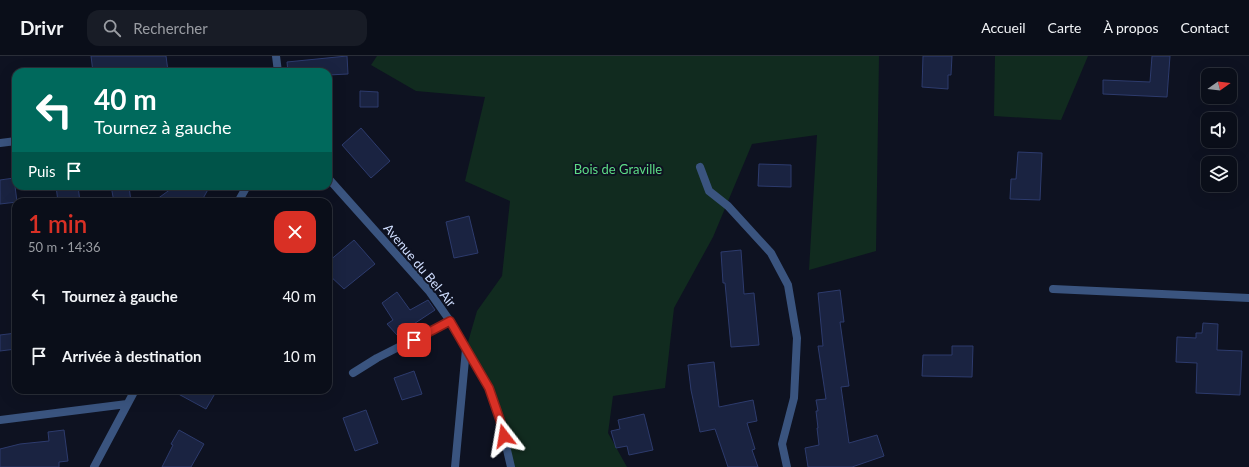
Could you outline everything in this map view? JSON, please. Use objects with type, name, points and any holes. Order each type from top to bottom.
[{"type":"street","points":[[276,56],[278,68]]},
{"type":"street","points":[[0,143],[12,142]]},
{"type":"street","points":[[700,167],[709,191],[728,206],[771,253],[788,285],[797,338],[794,398],[782,444],[787,467]]},
{"type":"street","name":"Avenue du Bel-Air","points":[[332,182],[429,291],[450,321],[489,388],[500,420],[511,467]]},
{"type":"street","points":[[1054,289],[1249,298]]},
{"type":"street","points":[[353,373],[377,358],[450,321]]},
{"type":"street","points":[[455,467],[466,348]]},
{"type":"street","points":[[94,467],[133,394]]},
{"type":"street","points":[[0,420],[127,404]]},
{"type":"green space","name":"Bois de Graville","points":[[377,56],[879,56],[876,251],[809,270],[817,135],[752,144],[713,237],[674,308],[665,388],[613,396],[608,433],[627,467],[511,467],[500,420],[466,349],[477,311],[502,276],[510,201],[465,181],[485,97],[416,91],[371,65]]},
{"type":"green space","points":[[995,56],[1088,56],[1061,120],[994,116]]},
{"type":"building","points":[[91,56],[166,56],[168,68],[135,68],[92,68]]},
{"type":"building","points":[[347,56],[348,74],[332,75],[332,68],[288,68],[287,62]]},
{"type":"building","points":[[923,56],[952,56],[951,75],[948,75],[948,89],[922,87]]},
{"type":"building","points":[[1152,56],[1170,56],[1167,97],[1103,94],[1103,80],[1150,82]]},
{"type":"building","points":[[360,91],[378,92],[378,107],[360,107]]},
{"type":"building","points":[[361,128],[390,161],[371,178],[342,145]]},
{"type":"building","points":[[1018,152],[1042,153],[1040,200],[1010,199],[1011,179],[1016,179]]},
{"type":"building","points":[[759,164],[791,165],[791,187],[758,186]]},
{"type":"building","points":[[12,178],[12,190],[16,190],[16,198],[12,198],[12,203],[0,204],[0,180]]},
{"type":"building","points":[[56,190],[78,190],[80,198],[58,198]]},
{"type":"building","points":[[112,190],[130,190],[130,198],[113,198]]},
{"type":"building","points":[[170,190],[208,190],[203,198],[158,198]]},
{"type":"building","points":[[469,216],[478,253],[454,258],[446,222]]},
{"type":"building","points":[[354,240],[375,264],[344,289],[332,278],[332,259]]},
{"type":"building","points":[[741,250],[744,294],[754,293],[759,345],[731,347],[725,283],[723,283],[721,252]]},
{"type":"building","points":[[840,290],[844,322],[840,322],[849,386],[841,387],[849,443],[877,435],[884,456],[852,467],[808,467],[805,448],[819,445],[816,411],[818,411],[816,400],[826,399],[818,346],[823,346],[818,293]]},
{"type":"building","points":[[397,292],[410,310],[428,300],[435,310],[397,335],[387,324],[393,320],[382,303]]},
{"type":"building","points":[[1203,323],[1218,324],[1217,350],[1242,351],[1240,395],[1196,393],[1197,363],[1176,362],[1177,337],[1196,338],[1196,333],[1202,333]]},
{"type":"building","points":[[12,334],[12,350],[0,351],[0,335]]},
{"type":"building","points":[[952,346],[973,346],[972,377],[922,376],[923,355],[952,355]]},
{"type":"building","points":[[714,362],[719,407],[753,400],[757,421],[747,423],[755,449],[752,450],[758,467],[728,467],[715,429],[700,432],[691,390],[688,365]]},
{"type":"building","points":[[414,371],[422,394],[402,400],[394,378]]},
{"type":"building","points":[[178,394],[215,394],[206,409]]},
{"type":"building","points":[[366,410],[378,443],[355,451],[343,418]]},
{"type":"building","points":[[644,414],[653,450],[629,455],[627,446],[616,448],[611,431],[620,429],[618,420]]},
{"type":"building","points":[[64,430],[68,461],[59,462],[59,467],[0,467],[0,449],[20,444],[49,441],[48,432]]},
{"type":"building","points":[[179,430],[204,444],[191,467],[162,467],[173,445],[171,444]]},
{"type":"route","points":[[414,340],[450,321],[489,388],[504,436]]}]
